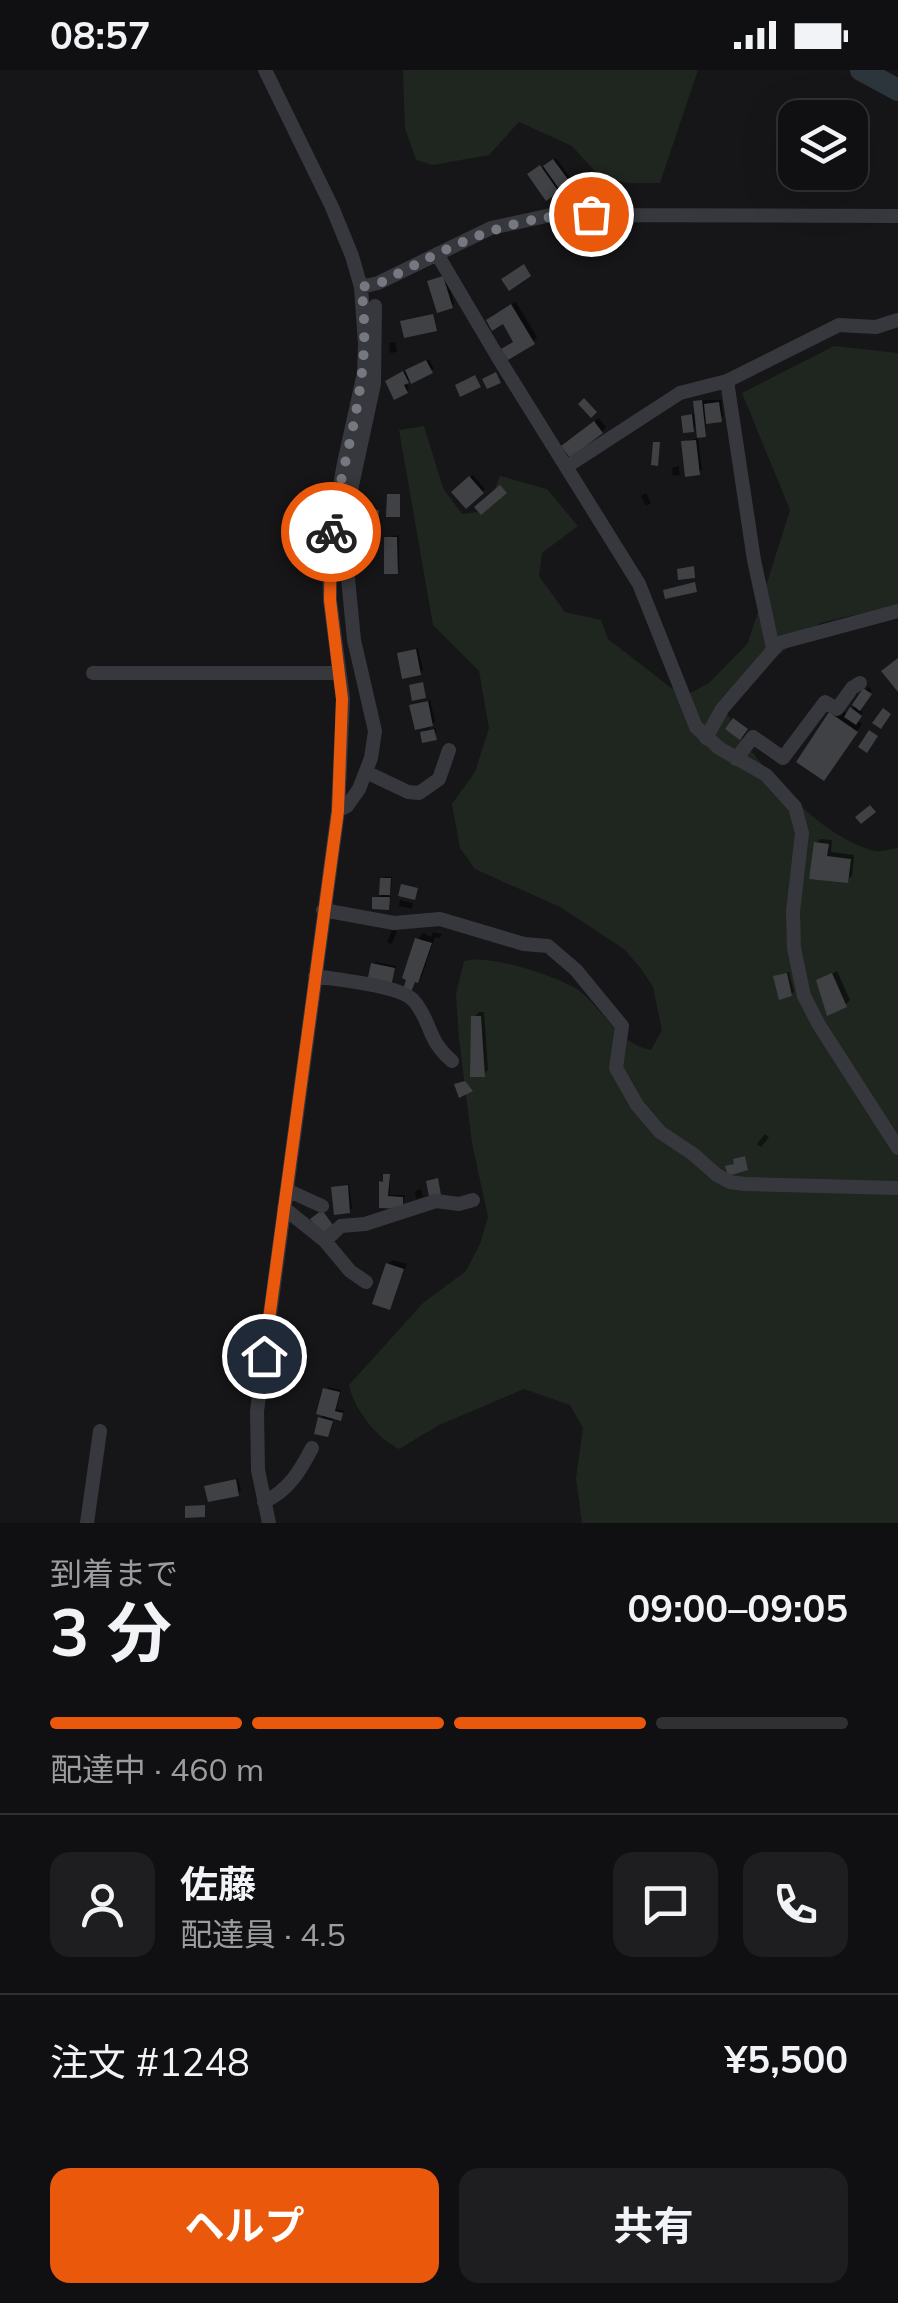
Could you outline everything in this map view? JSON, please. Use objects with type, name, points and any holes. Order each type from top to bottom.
[{"type":"street","points":[[265,70],[332,207],[361,287],[365,322],[364,372],[330,548],[330,600],[343,740],[338,811],[257,1411],[256,1442],[269,1523]]},
{"type":"street","points":[[361,287],[378,284],[492,228],[551,215],[898,216]]},
{"type":"street","points":[[437,254],[640,584],[696,727],[706,738],[766,775],[788,796],[800,817],[794,948],[804,996],[818,1025],[898,1148]]},
{"type":"street","points":[[338,811],[354,798],[366,772],[375,732],[354,640],[342,527],[374,384],[375,306]]},
{"type":"street","points":[[566,467],[680,394],[727,381],[840,324],[876,327],[898,320]]},
{"type":"street","points":[[727,381],[754,560],[772,648]]},
{"type":"street","points":[[706,738],[722,709],[778,643],[898,611]]},
{"type":"street","points":[[92,673],[339,672]]},
{"type":"street","points":[[736,758],[752,737],[783,758],[825,702],[837,709],[860,683]]},
{"type":"street","points":[[366,772],[408,792],[420,793],[438,779],[450,750]]},
{"type":"street","points":[[324,910],[394,923],[440,920],[555,950],[622,1026],[616,1068],[636,1105],[660,1132],[730,1182],[898,1188]]},
{"type":"street","points":[[315,976],[406,994],[417,1005],[438,1049],[452,1061]]},
{"type":"street","points":[[287,1190],[322,1206]]},
{"type":"street","points":[[325,1241],[341,1226],[357,1226],[436,1201],[459,1204],[473,1200]]},
{"type":"street","points":[[284,1208],[366,1282]]},
{"type":"street","points":[[87,1523],[100,1431]]},
{"type":"street","points":[[264,1502],[292,1481],[312,1448]]},
{"type":"shaded area","points":[[403,70],[698,70],[660,183],[628,183],[600,177],[572,146],[519,122],[489,155],[433,165],[416,160],[405,128]]},
{"type":"shaded area","points":[[834,346],[898,353],[898,605],[820,623],[751,676],[724,707],[768,772],[809,813],[853,843],[875,851],[898,848],[898,1523],[582,1523],[576,1478],[583,1428],[570,1405],[524,1389],[439,1425],[399,1449],[368,1422],[349,1385],[423,1303],[466,1271],[488,1217],[472,1143],[459,1039],[456,994],[464,961],[506,963],[571,986],[640,1047],[651,1050],[662,1030],[653,987],[624,949],[560,907],[475,869],[460,848],[452,804],[475,772],[489,728],[479,671],[433,625],[399,430],[424,426],[443,488],[462,514],[486,511],[500,476],[547,489],[578,526],[542,553],[539,576],[565,612],[601,620],[608,639],[683,697],[709,683],[748,643],[790,510],[742,393]]},
{"type":"building","points":[[553,159],[572,185],[562,193],[543,166]]},
{"type":"building","points":[[540,165],[559,192],[546,201],[527,174]]},
{"type":"building","points":[[524,264],[531,276],[509,291],[501,279]]},
{"type":"building","points":[[443,276],[453,308],[437,313],[427,281]]},
{"type":"building","points":[[511,304],[535,344],[508,360],[501,349],[513,342],[503,324],[492,331],[486,320]]},
{"type":"building","points":[[433,314],[437,331],[404,338],[400,321]]},
{"type":"building","points":[[426,360],[433,373],[411,384],[405,370]]},
{"type":"building","points":[[403,371],[409,383],[404,385],[408,393],[394,400],[385,381]]},
{"type":"building","points":[[496,372],[501,383],[487,389],[482,379]]},
{"type":"building","points":[[475,375],[481,387],[460,397],[455,385]]},
{"type":"building","points":[[584,398],[597,412],[591,418],[578,404]]},
{"type":"building","points":[[702,400],[706,437],[697,438],[693,401]]},
{"type":"building","points":[[719,402],[722,422],[706,424],[704,404]]},
{"type":"building","points":[[692,414],[694,432],[683,433],[681,416]]},
{"type":"building","points":[[594,421],[603,433],[570,458],[561,446]]},
{"type":"building","points":[[696,440],[700,475],[685,477],[681,441]]},
{"type":"building","points":[[653,442],[660,442],[658,466],[651,465]]},
{"type":"building","points":[[469,476],[484,493],[466,509],[451,492]]},
{"type":"building","points":[[500,485],[507,493],[481,515],[474,507]]},
{"type":"building","points":[[387,494],[400,494],[400,517],[386,517]]},
{"type":"building","points":[[359,509],[379,510],[377,538],[357,537]]},
{"type":"building","points":[[384,537],[397,537],[398,574],[384,574]]},
{"type":"building","points":[[694,566],[695,578],[678,580],[677,569]]},
{"type":"building","points":[[695,582],[697,592],[665,599],[663,590]]},
{"type":"building","points":[[416,649],[421,675],[402,679],[397,653]]},
{"type":"building","points":[[898,658],[898,692],[881,671]]},
{"type":"building","points":[[423,682],[426,698],[412,701],[409,685]]},
{"type":"building","points":[[863,688],[872,694],[860,711],[852,705]]},
{"type":"building","points":[[428,701],[433,726],[415,730],[409,705]]},
{"type":"building","points":[[850,707],[862,716],[856,725],[844,717]]},
{"type":"building","points":[[883,708],[891,714],[881,729],[872,723]]},
{"type":"building","points":[[829,712],[858,732],[824,781],[796,762]]},
{"type":"building","points":[[733,718],[748,729],[740,740],[725,729]]},
{"type":"building","points":[[434,729],[437,740],[422,743],[420,732]]},
{"type":"building","points":[[869,730],[878,736],[867,753],[858,747]]},
{"type":"building","points":[[870,805],[876,812],[861,824],[855,817]]},
{"type":"building","points":[[814,842],[829,844],[827,856],[851,859],[848,883],[809,879]]},
{"type":"building","points":[[380,878],[391,878],[390,895],[379,895]]},
{"type":"building","points":[[401,884],[418,888],[415,900],[398,896]]},
{"type":"building","points":[[372,897],[390,897],[389,910],[372,909]]},
{"type":"building","points":[[415,938],[432,943],[411,992],[403,989],[406,980],[402,978]]},
{"type":"building","points":[[371,963],[395,968],[391,987],[367,982]]},
{"type":"building","points":[[787,973],[792,996],[779,1000],[773,976]]},
{"type":"building","points":[[832,973],[847,1007],[827,1016],[816,980]]},
{"type":"building","points":[[471,1016],[481,1016],[485,1077],[470,1077]]},
{"type":"building","points":[[465,1081],[473,1091],[459,1098],[454,1084]]},
{"type":"building","points":[[745,1156],[748,1170],[728,1176],[725,1166]]},
{"type":"building","points":[[383,1174],[390,1174],[388,1196],[403,1197],[403,1209],[379,1208],[379,1181],[383,1182]]},
{"type":"building","points":[[438,1178],[441,1195],[429,1197],[426,1181]]},
{"type":"building","points":[[348,1185],[350,1213],[334,1215],[331,1187]]},
{"type":"building","points":[[322,1210],[333,1225],[322,1234],[310,1219]]},
{"type":"building","points":[[386,1263],[404,1269],[390,1310],[372,1304]]},
{"type":"building","points":[[323,1388],[340,1392],[335,1411],[343,1413],[341,1421],[316,1414]]},
{"type":"building","points":[[318,1417],[333,1421],[328,1437],[314,1434]]},
{"type":"building","points":[[236,1479],[239,1496],[208,1502],[204,1486]]},
{"type":"building","points":[[205,1505],[205,1517],[185,1518],[185,1506]]},
{"type":"waterway","points":[[861,70],[898,90]]},
{"type":"way so far","points":[[331,532],[364,372],[361,287],[378,284],[492,228],[551,215],[591,214]]},
{"type":"route","points":[[264,1356],[338,811],[342,699],[330,600],[331,532]]}]
